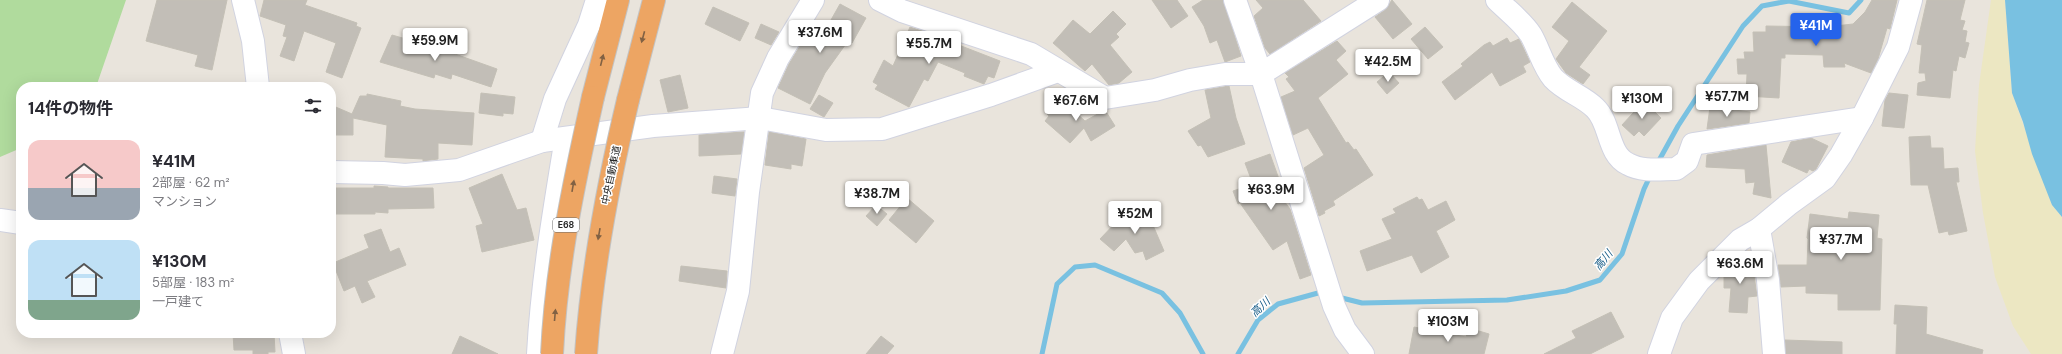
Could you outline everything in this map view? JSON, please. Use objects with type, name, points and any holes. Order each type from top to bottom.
[{"type":"highway","name":"E68","points":[[552,354],[560,257],[575,178],[593,97],[618,0]]},
{"type":"highway","name":"中央自動車道","points":[[586,354],[598,238],[611,170],[654,0]]},
{"type":"street","points":[[243,0],[253,41],[257,82]]},
{"type":"street","points":[[542,141],[555,99],[589,26],[597,0]]},
{"type":"street","points":[[722,354],[738,291],[748,192],[760,118],[762,94],[778,58],[814,0]]},
{"type":"street","points":[[880,0],[902,11],[1031,54],[1105,98],[1155,90],[1190,80],[1225,74],[1261,74],[1378,0]]},
{"type":"street","points":[[1235,0],[1261,74],[1334,306],[1345,330],[1363,354]]},
{"type":"street","points":[[1497,0],[1530,34],[1548,72],[1554,79],[1595,108],[1602,118],[1616,152],[1628,164],[1653,169],[1676,169],[1687,160],[1693,144],[1862,118]]},
{"type":"street","points":[[1659,354],[1672,318],[1700,281],[1740,240],[1759,229],[1789,204],[1825,178],[1862,118],[1898,47],[1911,0]]},
{"type":"street","points":[[336,172],[404,175],[459,170],[542,141],[652,126],[760,118],[826,130],[882,130],[991,95],[1058,71]]},
{"type":"street","points":[[538,354],[540,313],[550,231],[566,138]]},
{"type":"street","points":[[0,220],[16,222]]},
{"type":"street","points":[[1759,229],[1768,280],[1774,354]]},
{"type":"street","points":[[291,338],[294,354]]},
{"type":"green space","points":[[0,0],[126,0],[98,82],[16,82],[16,150],[0,157]]},
{"type":"sand","points":[[1991,0],[2005,0],[2012,93],[2052,205],[2062,217],[2062,354],[2031,354],[2013,326],[1995,277],[1983,213],[1975,151],[1979,85]]},
{"type":"water","points":[[2005,0],[2062,0],[2062,217],[2052,205],[2032,154],[2023,122],[2012,93]]},
{"type":"building","points":[[157,0],[227,0],[212,70],[195,66],[198,55],[146,41]]},
{"type":"building","points":[[264,0],[307,0],[305,5],[357,23],[356,26],[361,28],[342,78],[326,72],[336,43],[304,31],[294,61],[280,56],[287,37],[283,36],[286,25],[260,16]]},
{"type":"building","points":[[1152,0],[1177,0],[1188,16],[1171,28]]},
{"type":"building","points":[[1203,0],[1223,0],[1241,56],[1225,62],[1217,40],[1210,43],[1204,26],[1192,7]]},
{"type":"building","points":[[1256,0],[1303,0],[1321,21],[1270,54],[1265,48],[1254,16],[1263,8]]},
{"type":"building","points":[[1392,0],[1412,24],[1393,39],[1375,17],[1385,10]]},
{"type":"building","points":[[1872,0],[1897,0],[1890,29],[1887,28],[1878,59],[1871,73],[1844,63],[1845,67],[1824,67],[1823,55],[1785,54],[1785,58],[1781,58],[1779,98],[1746,96],[1747,74],[1738,74],[1737,59],[1745,59],[1744,52],[1754,52],[1753,32],[1766,32],[1766,26],[1826,27],[1853,24],[1865,12]]},
{"type":"building","points":[[1927,0],[1965,0],[1960,20],[1965,21],[1962,30],[1967,31],[1965,42],[1969,43],[1965,58],[1959,56],[1956,71],[1953,70],[1950,98],[1917,95],[1918,83],[1926,81],[1925,73],[1919,73],[1922,45],[1917,44]]},
{"type":"building","points":[[1572,2],[1607,31],[1579,67],[1590,75],[1583,84],[1566,73],[1556,59],[1569,41],[1552,27]]},
{"type":"building","points":[[840,4],[866,18],[852,43],[848,41],[825,73],[810,104],[778,88],[789,64],[814,23],[823,30],[826,26],[827,27]]},
{"type":"building","points":[[713,7],[749,23],[740,41],[705,24]]},
{"type":"building","points":[[1113,11],[1126,24],[1116,34],[1119,37],[1110,45],[1132,72],[1119,83],[1109,85],[1092,64],[1085,71],[1053,43],[1073,20],[1090,34]]},
{"type":"building","points":[[761,24],[779,32],[771,45],[755,38]]},
{"type":"building","points":[[910,27],[950,40],[951,42],[1000,61],[994,78],[988,76],[984,84],[964,76],[965,73],[938,62],[928,81],[924,79],[909,107],[875,89],[878,85],[873,82],[884,60],[893,66]]},
{"type":"building","points":[[1425,27],[1443,47],[1428,59],[1411,39]]},
{"type":"building","points":[[392,35],[441,49],[497,69],[491,87],[452,74],[451,79],[435,74],[434,78],[380,62]]},
{"type":"building","points":[[1507,38],[1510,43],[1519,39],[1530,62],[1523,66],[1526,72],[1500,86],[1492,72],[1455,100],[1442,82],[1463,66],[1461,64],[1484,45],[1490,42],[1493,46]]},
{"type":"building","points":[[1337,41],[1346,51],[1336,60],[1348,74],[1318,98],[1346,143],[1348,142],[1354,150],[1356,149],[1373,175],[1333,201],[1335,205],[1324,211],[1325,213],[1319,216],[1304,168],[1324,155],[1308,128],[1293,135],[1281,97],[1295,91],[1286,79],[1289,77],[1285,73]]},
{"type":"building","points":[[1389,72],[1399,83],[1387,94],[1377,82]]},
{"type":"building","points":[[680,75],[688,108],[668,112],[660,80]]},
{"type":"building","points":[[1229,86],[1236,118],[1245,144],[1208,157],[1201,145],[1198,146],[1188,131],[1211,118],[1205,90]]},
{"type":"building","points":[[481,93],[515,97],[513,114],[503,113],[503,116],[479,113]]},
{"type":"building","points":[[1889,93],[1908,95],[1904,128],[1882,126],[1885,100]]},
{"type":"building","points":[[367,94],[401,101],[400,106],[415,109],[474,113],[472,145],[438,143],[438,159],[423,161],[423,159],[385,157],[387,125],[353,118],[353,135],[336,135],[336,107],[352,114],[360,96],[367,96]]},
{"type":"building","points":[[819,95],[833,103],[824,117],[810,109]]},
{"type":"building","points":[[1058,97],[1085,121],[1105,110],[1115,126],[1091,141],[1084,128],[1070,143],[1045,121],[1049,116],[1045,112]]},
{"type":"building","points":[[1644,101],[1661,118],[1644,136],[1639,131],[1634,136],[1622,125]]},
{"type":"building","points":[[1710,107],[1750,112],[1749,123],[1707,129]]},
{"type":"building","points":[[744,132],[741,154],[699,156],[699,135]]},
{"type":"building","points":[[769,132],[806,139],[802,166],[791,164],[791,169],[765,165]]},
{"type":"building","points":[[1930,136],[1931,148],[1943,148],[1944,169],[1958,168],[1959,182],[1956,182],[1967,231],[1949,235],[1948,231],[1939,233],[1928,185],[1911,185],[1909,137]]},
{"type":"building","points":[[1811,138],[1828,146],[1816,169],[1813,171],[1809,169],[1807,173],[1782,162],[1791,142]]},
{"type":"building","points":[[1766,145],[1771,198],[1753,194],[1755,182],[1746,183],[1745,169],[1706,167],[1707,155]]},
{"type":"building","points":[[1270,154],[1280,182],[1272,185],[1290,209],[1311,275],[1300,279],[1287,241],[1273,250],[1240,203],[1238,204],[1233,191],[1253,184],[1245,163]]},
{"type":"building","points":[[502,174],[517,210],[526,208],[534,240],[482,252],[476,226],[483,224],[469,188]]},
{"type":"building","points":[[714,176],[737,179],[735,196],[712,193]]},
{"type":"building","points":[[374,186],[388,188],[433,188],[434,208],[388,209],[388,213],[375,212],[375,214],[336,214],[336,188],[374,188]]},
{"type":"building","points":[[1417,197],[1419,200],[1422,199],[1428,210],[1446,201],[1455,220],[1436,231],[1449,257],[1421,273],[1412,255],[1367,271],[1360,251],[1392,239],[1382,219],[1396,213],[1393,209]]},
{"type":"building","points":[[907,198],[934,221],[916,243],[889,220]]},
{"type":"building","points":[[876,205],[887,214],[877,226],[866,216]]},
{"type":"building","points":[[1146,209],[1164,251],[1146,260],[1143,251],[1135,253],[1126,239],[1114,251],[1100,239],[1121,217],[1128,219]]},
{"type":"building","points":[[1849,212],[1879,215],[1877,238],[1882,239],[1880,310],[1838,310],[1838,294],[1806,293],[1806,286],[1781,287],[1778,265],[1807,265],[1807,238],[1810,214],[1848,219]]},
{"type":"building","points":[[381,229],[390,252],[399,248],[406,265],[367,281],[375,297],[362,303],[355,286],[344,291],[336,271],[336,262],[369,248],[364,235]]},
{"type":"building","points":[[1737,261],[1752,261],[1757,296],[1748,297],[1747,313],[1729,312],[1731,288],[1724,288],[1724,273]]},
{"type":"building","points":[[681,266],[727,271],[726,288],[679,281]]},
{"type":"building","points":[[1895,305],[1927,307],[1926,334],[1983,350],[1982,354],[1896,354],[1897,324],[1894,324]]},
{"type":"building","points":[[1611,312],[1624,337],[1590,354],[1544,354],[1576,338],[1572,331]]},
{"type":"building","points":[[1414,327],[1466,337],[1469,328],[1489,334],[1484,354],[1409,354]]},
{"type":"building","points":[[460,336],[498,354],[452,354]]},
{"type":"building","points":[[881,336],[894,346],[887,354],[866,354]]},
{"type":"building","points":[[233,338],[274,338],[275,352],[268,352],[268,354],[253,354],[253,350],[234,350]]},
{"type":"building","points":[[1785,340],[1842,342],[1842,354],[1786,354]]},
{"type":"waterway","name":"高川","points":[[1657,164],[1678,126],[1743,26],[1762,6],[1789,1],[1849,13],[1861,0]]},
{"type":"waterway","name":"高川","points":[[1338,297],[1362,303],[1507,300],[1566,291],[1600,280],[1622,254],[1644,189],[1651,174]]},
{"type":"waterway","name":"高川","points":[[1042,354],[1057,284],[1075,267],[1095,265],[1162,293],[1180,313],[1203,354]]},
{"type":"waterway","name":"高川","points":[[1238,354],[1258,320],[1278,304],[1318,293],[1324,294]]}]
